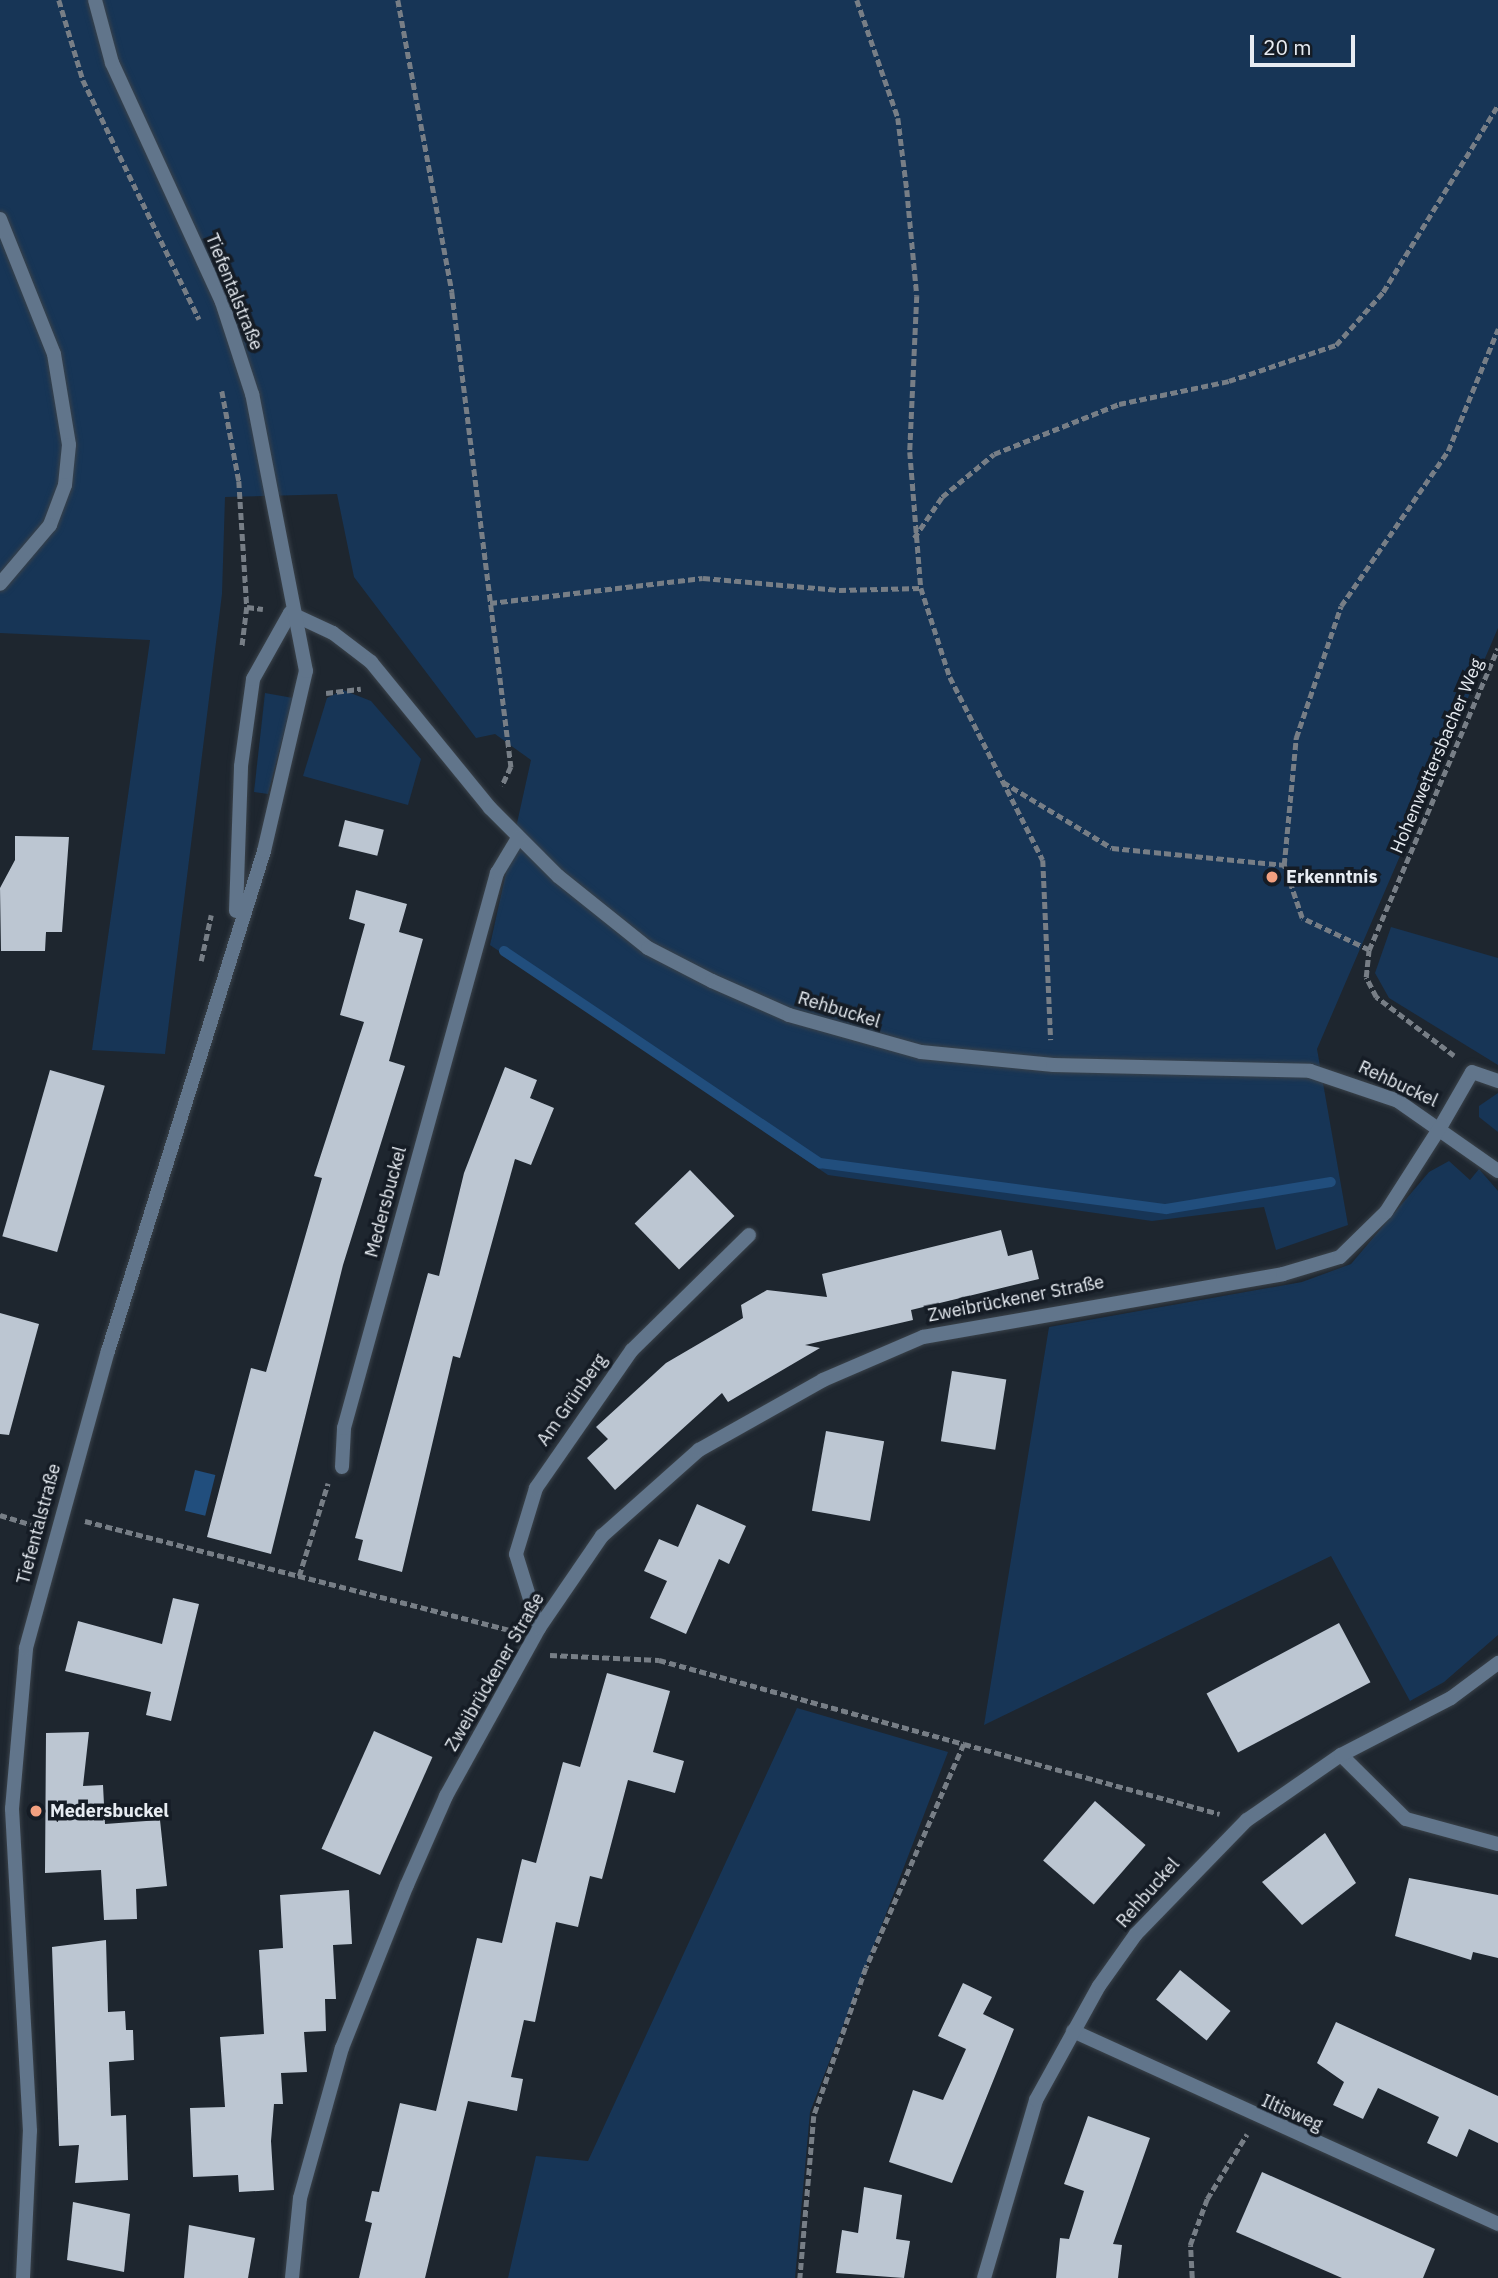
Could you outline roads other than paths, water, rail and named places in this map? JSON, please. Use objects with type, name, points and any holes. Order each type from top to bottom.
[{"type":"street","name":"Tiefentalstraße","points":[[23,2278],[30,2131],[13,1763],[26,1648],[56,1531],[235,927],[264,851],[303,690],[305,651],[290,613],[276,498],[252,394],[222,302],[112,63],[95,0]]},
{"type":"street","points":[[0,219],[54,354],[69,445],[65,485],[50,525],[0,584]]},
{"type":"street","name":"Tiefentalstraße","points":[[235,927],[241,766],[251,691],[260,657],[290,613]]},
{"type":"street","name":"Rehbuckel","points":[[290,613],[333,633],[371,662],[490,808],[518,838],[648,948],[789,1015],[921,1052],[1053,1065],[1310,1071],[1357,1083],[1441,1126],[1498,1171]]},
{"type":"street","name":"Medersbuckel","points":[[342,1466],[344,1428],[497,873],[518,838]]},
{"type":"street","name":"Zweibrückener Straße","points":[[292,2278],[300,2198],[342,2048],[446,1796],[528,1654],[539,1628],[602,1536],[699,1450],[823,1380],[923,1337],[1283,1274],[1340,1257],[1386,1212],[1472,1072],[1498,1081]]},
{"type":"street","name":"Am Grünberg","points":[[539,1628],[516,1554],[536,1488],[632,1350],[749,1235]]},
{"type":"street","name":"Rehbuckel","points":[[984,2278],[1036,2100],[1073,2031],[1136,1934],[1247,1820],[1341,1755],[1451,1698],[1498,1663]]},
{"type":"street","points":[[1341,1755],[1406,1819],[1498,1844]]},
{"type":"street","name":"Iltisweg","points":[[1073,2031],[1256,2119],[1498,2224]]},
{"type":"waterway","points":[[504,951],[820,1163],[1166,1209],[1331,1182]]},
{"type":"place","name":"Erkenntnis","points":[[1272,877]]},
{"type":"place","name":"Medersbuckel","points":[[36,1811]]}]
